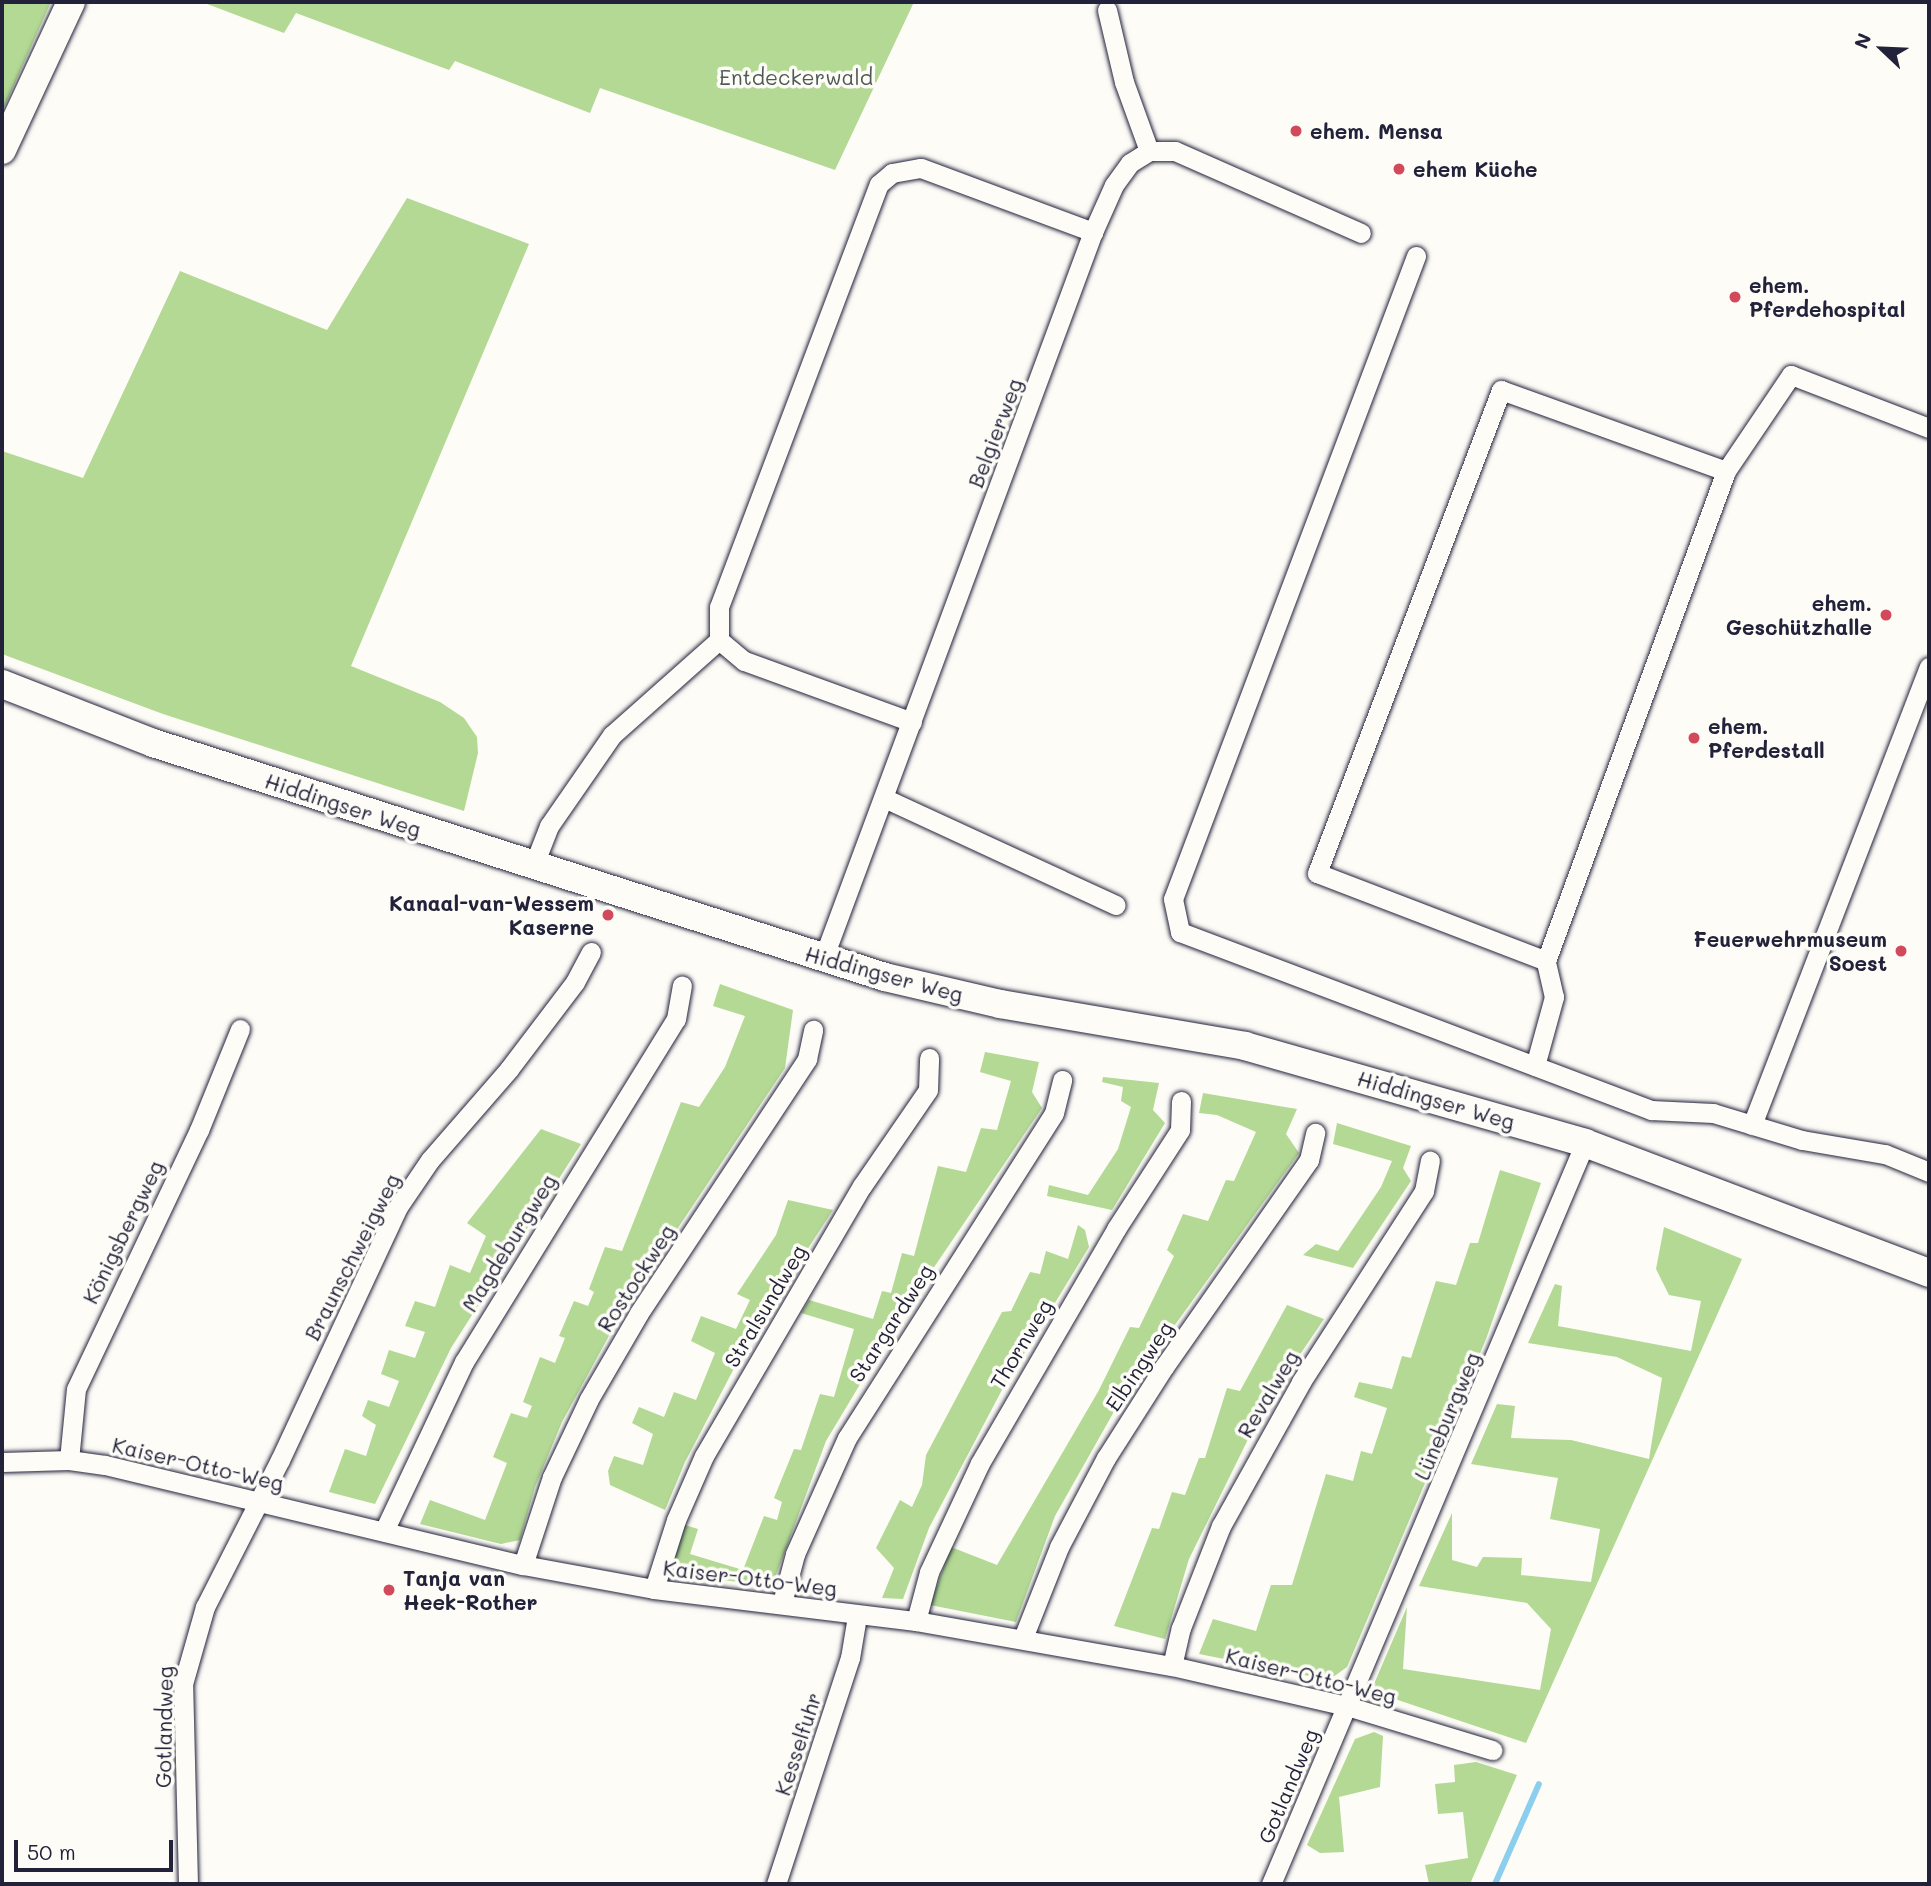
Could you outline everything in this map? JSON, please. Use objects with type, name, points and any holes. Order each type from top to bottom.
[{"type":"main road","points":[[2,150],[71,2]]},
{"type":"main road","name":"Hiddingser Weg","points":[[2,684],[153,743],[823,960],[1000,1004],[1245,1046],[1585,1143],[1929,1273]]},
{"type":"street","points":[[1107,10],[1124,82],[1149,151],[1175,151],[1361,233]]},
{"type":"street","name":"Belgierweg","points":[[823,960],[1093,232],[1114,185],[1130,163],[1149,151]]},
{"type":"street","points":[[533,867],[549,826],[612,735],[719,640],[719,607],[879,184],[892,173],[921,168],[1093,232]]},
{"type":"street","points":[[1416,256],[1173,899],[1180,932],[1651,1110],[1713,1113],[1802,1140],[1885,1154],[1929,1171]]},
{"type":"street","points":[[1535,1066],[1554,997],[1546,961],[1726,471],[1791,375],[1929,428]]},
{"type":"street","points":[[1546,961],[1317,873],[1501,390],[1726,471]]},
{"type":"street","points":[[719,640],[744,661],[912,722]]},
{"type":"street","points":[[1752,1125],[1929,667]]},
{"type":"street","points":[[884,798],[1116,905]]},
{"type":"street","name":"Braunschweigweg","points":[[258,1502],[405,1196],[575,982],[591,951]]},
{"type":"street","name":"Magdeburgweg","points":[[384,1531],[464,1362],[676,1019],[682,986]]},
{"type":"street","name":"Königsbergweg","points":[[69,1460],[76,1389],[200,1130],[240,1029]]},
{"type":"street","name":"Rostockweg","points":[[523,1565],[552,1477],[589,1399],[639,1313],[807,1059],[813,1030]]},
{"type":"street","name":"Stralsundweg","points":[[654,1589],[676,1520],[704,1457],[862,1186],[928,1090],[929,1058]]},
{"type":"street","name":"Stargardweg","points":[[782,1603],[795,1554],[847,1438],[1047,1124],[1058,1102],[1062,1080]]},
{"type":"street","name":"Thornweg","points":[[915,1621],[929,1572],[980,1463],[1116,1229],[1180,1130],[1181,1101]]},
{"type":"street","name":"Elbingweg","points":[[1023,1638],[1059,1547],[1106,1458],[1164,1367],[1310,1160],[1315,1133]]},
{"type":"street","name":"Lüneburgweg","points":[[1346,1706],[1585,1143]]},
{"type":"street","name":"Revalweg","points":[[1172,1666],[1206,1558],[1227,1515],[1301,1382],[1424,1191],[1430,1161]]},
{"type":"street","name":"Kaiser-Otto-Weg","points":[[2,1462],[69,1460],[135,1470],[523,1565],[654,1589],[915,1621],[1172,1666],[1346,1706],[1492,1750]]},
{"type":"street","name":"Gotlandweg","points":[[188,1884],[182,1720],[187,1658],[234,1542],[258,1502]]},
{"type":"street","name":"Kesselfuhr","points":[[776,1884],[850,1658],[858,1616]]},
{"type":"street","name":"Gotlandweg","points":[[1271,1884],[1346,1706]]},
{"type":"green space","points":[[2,2],[51,2],[2,112]]},
{"type":"green space","name":"Entdeckerwald","points":[[202,2],[914,2],[835,170],[600,88],[590,113],[455,61],[449,70],[296,13],[284,33]]},
{"type":"green space","points":[[407,198],[529,244],[351,666],[440,702],[464,718],[477,737],[478,753],[464,811],[163,714],[2,654],[2,451],[83,478],[180,271],[327,330]]},
{"type":"green space","points":[[720,984],[793,1010],[785,1068],[623,1310],[562,1422],[535,1487],[520,1540],[501,1544],[420,1524],[430,1500],[485,1520],[507,1463],[493,1457],[511,1413],[527,1418],[532,1406],[523,1402],[540,1357],[555,1363],[565,1338],[559,1336],[574,1301],[588,1306],[594,1292],[589,1289],[605,1247],[622,1251],[681,1102],[699,1107],[725,1067],[745,1016],[713,1006]]},
{"type":"green space","points":[[985,1052],[1039,1062],[1032,1092],[1042,1108],[901,1316],[826,1441],[772,1586],[680,1575],[673,1556],[685,1525],[698,1529],[690,1554],[743,1570],[764,1516],[777,1520],[782,1502],[774,1498],[794,1449],[801,1450],[820,1394],[834,1397],[854,1329],[801,1313],[809,1300],[873,1319],[882,1291],[891,1293],[902,1253],[914,1256],[938,1166],[966,1172],[981,1128],[997,1130],[1011,1081],[980,1072]]},
{"type":"green space","points":[[1103,1077],[1159,1083],[1153,1110],[1165,1123],[1112,1210],[1047,1196],[1049,1185],[1088,1195],[1118,1149],[1131,1107],[1121,1101],[1123,1087],[1102,1082]]},
{"type":"green space","points":[[1203,1093],[1297,1109],[1286,1134],[1299,1153],[1120,1401],[1055,1516],[1016,1622],[930,1605],[951,1547],[997,1565],[1099,1390],[1130,1327],[1139,1328],[1174,1256],[1167,1250],[1183,1214],[1208,1221],[1226,1180],[1234,1181],[1256,1132],[1217,1115],[1199,1113]]},
{"type":"green space","points":[[1337,1123],[1411,1146],[1403,1168],[1411,1181],[1353,1268],[1303,1255],[1316,1244],[1338,1251],[1381,1187],[1392,1161],[1333,1144]]},
{"type":"green space","points":[[541,1129],[581,1144],[451,1348],[375,1504],[329,1492],[345,1449],[366,1456],[376,1425],[362,1416],[368,1400],[389,1407],[399,1381],[381,1374],[389,1350],[415,1358],[425,1332],[405,1326],[415,1301],[435,1307],[450,1265],[470,1273],[486,1236],[467,1223]]},
{"type":"green space","points":[[1500,1170],[1541,1183],[1486,1339],[1347,1667],[1329,1680],[1199,1654],[1213,1619],[1256,1631],[1271,1585],[1292,1585],[1326,1474],[1353,1481],[1361,1451],[1372,1454],[1387,1408],[1354,1397],[1359,1382],[1392,1389],[1402,1356],[1411,1358],[1436,1281],[1456,1285],[1470,1243],[1478,1243]]},
{"type":"green space","points":[[788,1200],[833,1210],[751,1336],[685,1462],[665,1510],[610,1485],[608,1471],[614,1456],[643,1465],[653,1434],[632,1423],[639,1407],[664,1417],[674,1392],[696,1400],[715,1353],[691,1341],[701,1316],[736,1329],[750,1300],[737,1294],[776,1235]]},
{"type":"green space","points":[[1078,1225],[1085,1230],[1089,1247],[1003,1388],[929,1528],[903,1599],[882,1598],[894,1568],[876,1548],[900,1500],[912,1507],[922,1485],[926,1455],[1002,1312],[1011,1311],[1030,1272],[1040,1274],[1046,1251],[1068,1259]]},
{"type":"green space","points":[[1664,1227],[1742,1259],[1526,1743],[1371,1691],[1407,1607],[1403,1669],[1540,1690],[1551,1629],[1527,1603],[1419,1586],[1452,1513],[1452,1560],[1477,1567],[1483,1557],[1522,1558],[1521,1575],[1591,1582],[1600,1529],[1550,1519],[1558,1478],[1471,1464],[1497,1404],[1515,1406],[1511,1438],[1571,1440],[1649,1459],[1662,1378],[1617,1357],[1528,1343],[1555,1284],[1562,1286],[1558,1326],[1691,1351],[1701,1301],[1669,1295],[1656,1269]]},
{"type":"green space","points":[[1287,1305],[1324,1319],[1263,1409],[1189,1559],[1165,1639],[1114,1626],[1152,1528],[1159,1529],[1172,1492],[1185,1495],[1199,1458],[1205,1458],[1227,1388],[1240,1391]]},
{"type":"green space","points":[[1374,1732],[1383,1736],[1380,1787],[1339,1797],[1344,1852],[1320,1853],[1307,1845],[1355,1739]]},
{"type":"green space","points":[[1476,1762],[1517,1775],[1470,1884],[1429,1884],[1425,1865],[1468,1858],[1463,1812],[1438,1814],[1435,1784],[1455,1782],[1454,1765]]},
{"type":"waterway","points":[[1495,1884],[1539,1784]]},
{"type":"place","name":"ehem. Mensa","points":[[1296,131]]},
{"type":"place","name":"ehem Küche","points":[[1399,169]]},
{"type":"place","name":"ehem. Pferdehospital","points":[[1735,297]]},
{"type":"place","name":"ehem. Geschützhalle","points":[[1886,615]]},
{"type":"place","name":"ehem. Pferdestall","points":[[1694,738]]},
{"type":"place","name":"Kanaal-van-Wessem Kaserne","points":[[608,915]]},
{"type":"place","name":"Feuerwehrmuseum Soest","points":[[1901,951]]},
{"type":"place","name":"Tanja van Heek-Rother","points":[[389,1590]]}]
